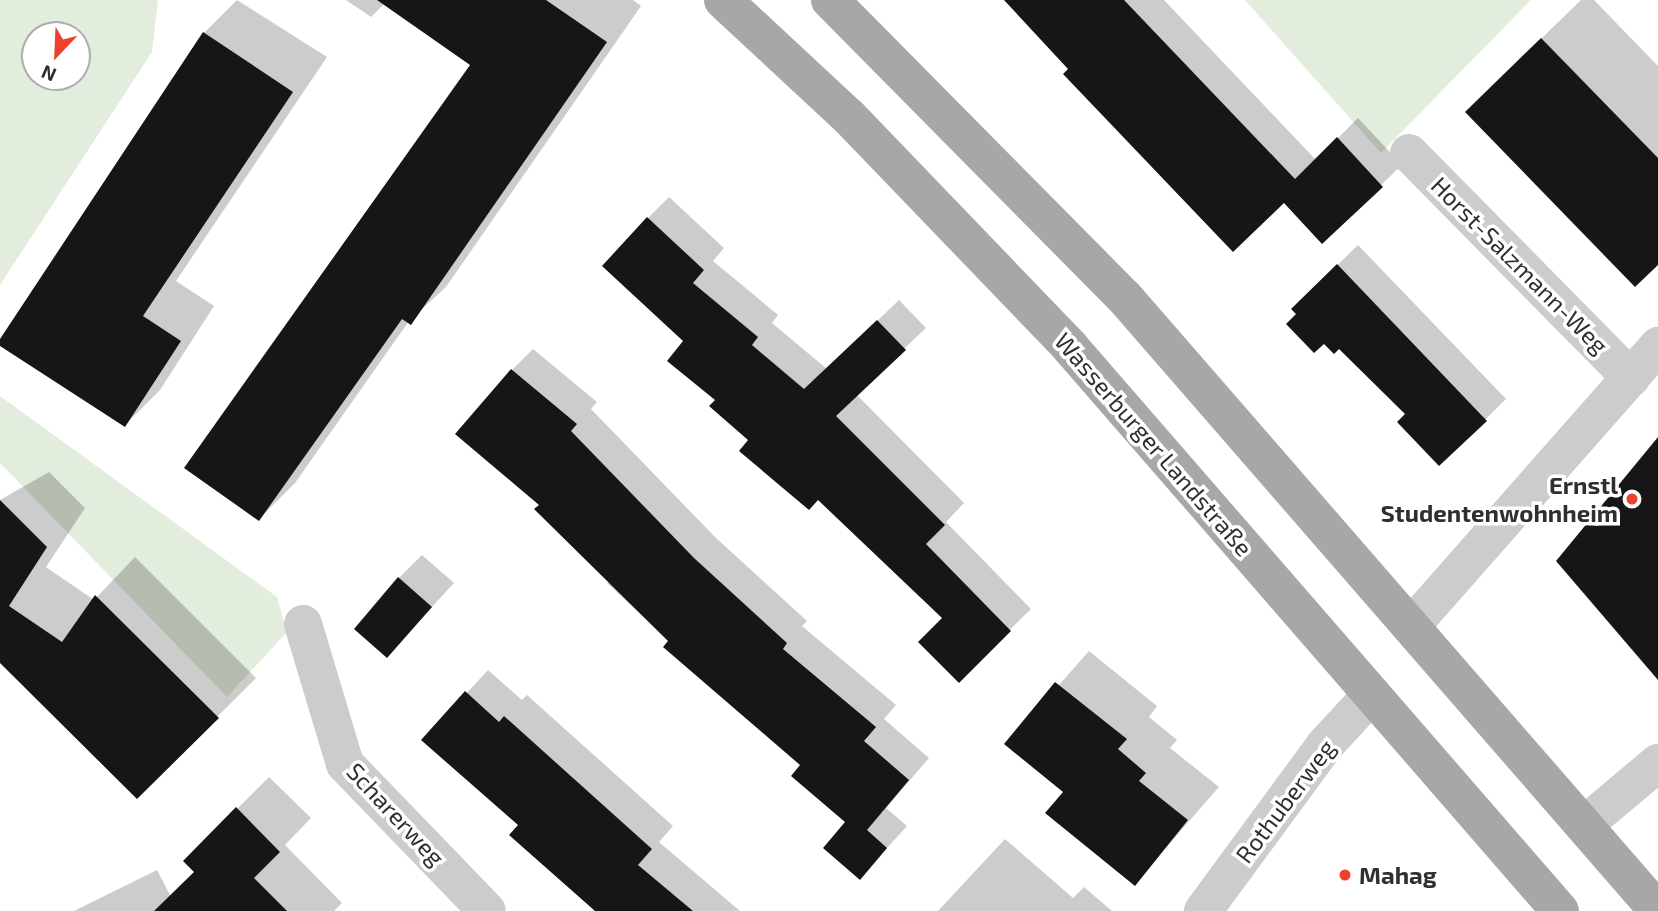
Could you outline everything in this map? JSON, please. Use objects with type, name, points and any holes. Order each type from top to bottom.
[{"type":"main road","name":"Wasserburger Landstraße","points":[[723,0],[849,117],[1070,346],[1560,911]]},
{"type":"main road","points":[[830,0],[1125,298],[1413,625],[1658,911]]},
{"type":"street","name":"Horst-Salzmann-Weg","points":[[1409,153],[1631,378]]},
{"type":"street","points":[[1413,625],[1658,346]]},
{"type":"street","name":"Scharerweg","points":[[303,624],[345,764],[487,911]]},
{"type":"street","name":"Rothuberweg","points":[[1203,911],[1325,745],[1372,694]]},
{"type":"street","points":[[1584,825],[1658,763]]},
{"type":"green space","points":[[0,0],[158,0],[152,52],[0,285]]},
{"type":"green space","points":[[1245,0],[1531,0],[1381,153]]},
{"type":"green space","points":[[0,396],[277,597],[287,632],[227,697],[0,463]]},
{"type":"building","points":[[377,0],[546,0],[607,42],[411,325],[402,319],[259,521],[184,468],[470,65]]},
{"type":"building","points":[[1004,0],[1124,0],[1295,179],[1337,137],[1383,187],[1322,244],[1284,203],[1233,252],[1063,74],[1068,69]]},
{"type":"building","points":[[203,32],[293,92],[143,316],[181,341],[125,427],[0,346],[0,339]]},
{"type":"building","points":[[1541,38],[1658,158],[1658,265],[1635,287],[1465,112]]},
{"type":"building","points":[[647,217],[704,270],[693,283],[758,337],[752,345],[804,389],[877,320],[906,350],[836,416],[945,525],[926,544],[1011,631],[959,683],[918,642],[942,618],[818,500],[809,510],[739,451],[748,440],[709,406],[715,400],[667,361],[683,341],[602,266]]},
{"type":"building","points":[[1337,264],[1487,421],[1439,466],[1397,422],[1405,414],[1339,349],[1334,354],[1324,344],[1314,353],[1286,324],[1296,314],[1291,309]]},
{"type":"building","points":[[511,369],[577,424],[571,431],[694,558],[787,643],[783,649],[876,727],[864,741],[909,780],[867,830],[887,848],[860,880],[823,848],[845,822],[791,776],[800,765],[663,647],[668,641],[534,509],[539,505],[455,434]]},
{"type":"building","name":"Ernstl Studentenwohnheim","points":[[1658,437],[1658,680],[1556,561]]},
{"type":"building","points":[[0,500],[47,547],[9,606],[62,642],[95,595],[219,718],[137,799],[0,663]]},
{"type":"building","points":[[398,577],[432,607],[387,658],[354,629]]},
{"type":"building","points":[[1055,682],[1127,739],[1118,749],[1146,773],[1139,781],[1188,820],[1135,886],[1045,813],[1063,792],[1004,744]]},
{"type":"building","points":[[465,691],[499,722],[504,716],[652,849],[638,865],[693,911],[595,911],[509,835],[518,825],[421,740]]},
{"type":"building","points":[[236,807],[280,852],[254,878],[287,911],[154,911],[194,872],[183,861]]},
{"type":"place","name":"Ernstl Studentenwohnheim","points":[[1632,499]]},
{"type":"place","name":"Mahag","points":[[1345,875]]}]
